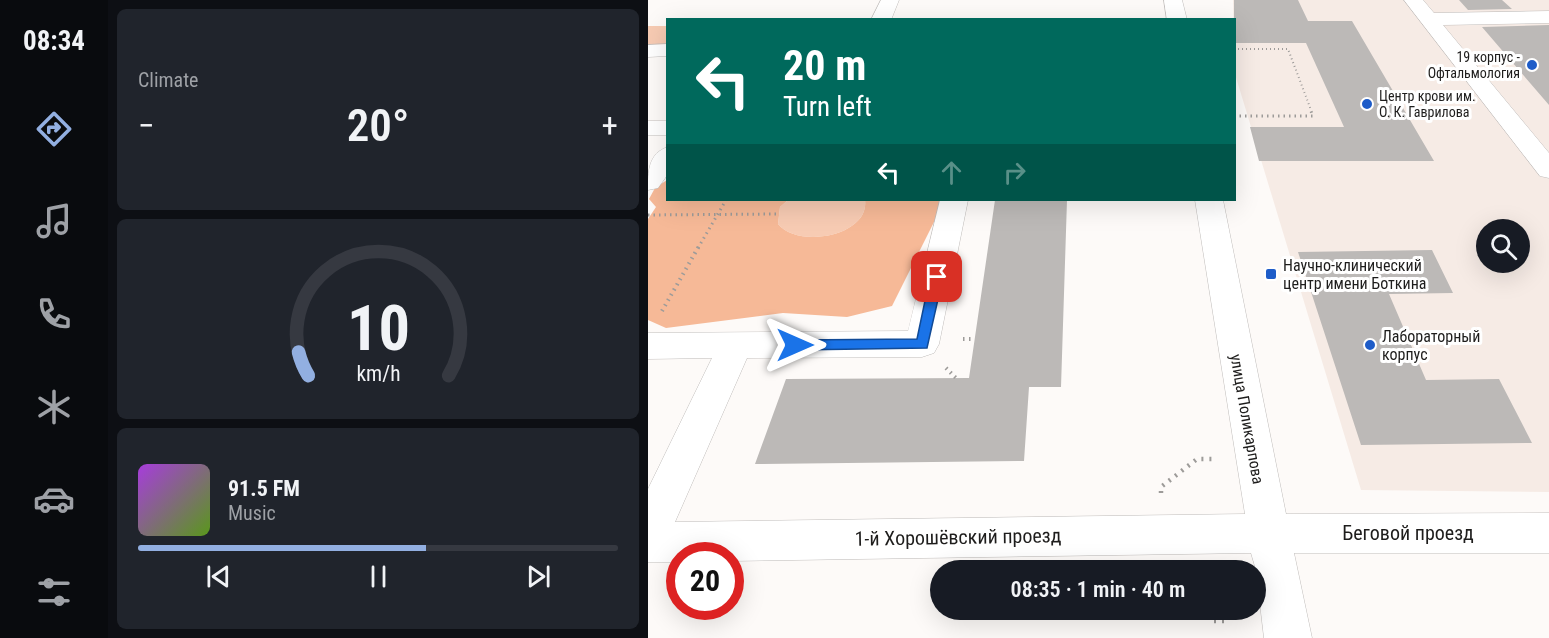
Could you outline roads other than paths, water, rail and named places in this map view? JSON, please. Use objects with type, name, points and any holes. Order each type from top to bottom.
[{"type":"street","points":[[882,18],[891,0]]},
{"type":"street","points":[[1173,0],[1177,18]]},
{"type":"street","points":[[1413,0],[1549,170]]},
{"type":"street","points":[[1428,19],[1549,17]]},
{"type":"street","points":[[648,51],[666,50]]},
{"type":"street","points":[[648,66],[666,66]]},
{"type":"street","points":[[648,128],[666,128]]},
{"type":"street","points":[[648,182],[666,158]]},
{"type":"street","points":[[654,331],[735,345],[922,344],[954,201]]},
{"type":"street","name":"улица Поликарпова","points":[[1209,201],[1288,638]]},
{"type":"street","points":[[648,534],[735,345]]},
{"type":"street","name":"Беговой проезд","points":[[1268,534],[1549,533]]},
{"type":"street","name":"1-й Хорошёвский проезд","points":[[648,542],[1268,534]]},
{"type":"place","name":"19 корпус - Офтальмология","points":[[1532,65]]},
{"type":"place","name":"Центр крови им. О. К. Гаврилова","points":[[1367,104]]},
{"type":"place","name":"Научно-клинический центр имени Боткина","points":[[1271,274]]},
{"type":"place","name":"Лабораторный корпус","points":[[1370,345]]}]
